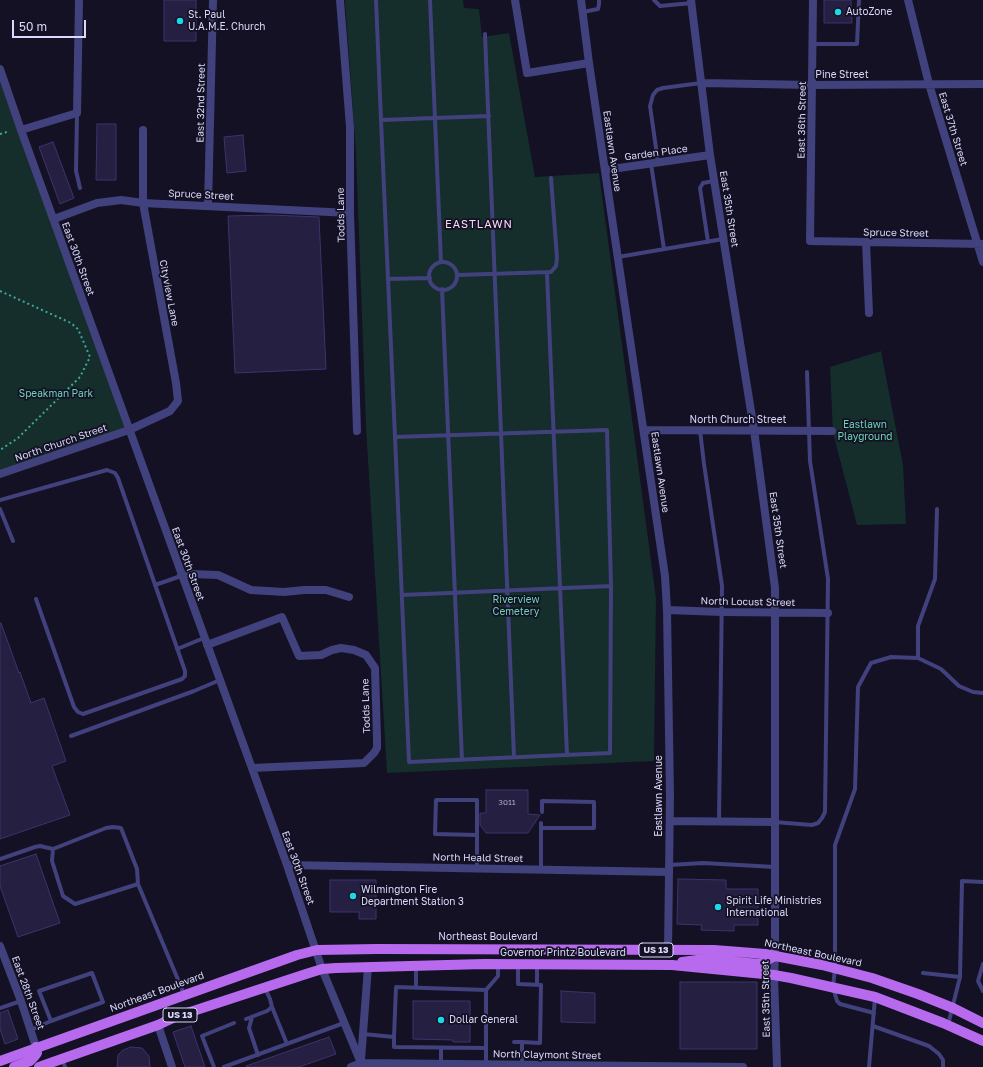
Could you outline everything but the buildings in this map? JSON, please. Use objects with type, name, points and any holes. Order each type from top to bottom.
[{"type":"main road","name":"Northeast Boulevard","points":[[0,1060],[131,1015],[297,955],[317,950],[714,950],[775,956],[835,968],[872,978],[953,1008],[983,1023]]},
{"type":"main road","points":[[672,965],[706,959],[759,964],[775,956]]},
{"type":"main road","name":"Governor Printz Boulevard","points":[[322,969],[498,964],[672,965],[774,975],[875,997],[948,1025],[983,1041]]},
{"type":"main road","name":"US 13","points":[[39,1067],[63,1063],[175,1017],[322,969]]},
{"type":"main road","points":[[14,1067],[30,1061],[37,1053],[36,1048]]},
{"type":"street","points":[[21,130],[77,109],[79,0]]},
{"type":"street","name":"East 32nd Street","points":[[208,206],[213,0]]},
{"type":"street","name":"Todds Lane","points":[[340,0],[350,127],[350,213],[356,431]]},
{"type":"street","points":[[515,0],[527,73],[589,63]]},
{"type":"street","name":"Eastlawn Avenue","points":[[581,0],[665,576],[667,610],[670,821],[668,950]]},
{"type":"street","name":"East 36th Street","points":[[810,241],[813,0]]},
{"type":"street","name":"East 37th Street","points":[[908,0],[929,84],[980,244],[983,262]]},
{"type":"street","name":"East 35th Street","points":[[692,2],[710,155],[754,430],[774,573],[774,975],[777,1067]]},
{"type":"street","name":"East 30th Street","points":[[0,71],[287,865],[317,950],[322,969],[362,1065]]},
{"type":"street","name":"Pine Street","points":[[702,83],[812,85],[983,84]]},
{"type":"street","name":"Cityview Lane","points":[[129,430],[170,412],[178,401],[143,203],[143,130]]},
{"type":"street","name":"Garden Place","points":[[605,170],[710,155]]},
{"type":"street","name":"Spruce Street","points":[[54,220],[98,204],[121,200],[143,203],[350,213]]},
{"type":"street","name":"Spruce Street","points":[[810,241],[980,244]]},
{"type":"street","points":[[866,242],[869,313]]},
{"type":"street","name":"North Church Street","points":[[0,474],[129,430]]},
{"type":"street","name":"North Church Street","points":[[644,430],[832,431]]},
{"type":"street","points":[[181,575],[218,575],[252,590],[284,592],[326,590],[349,597]]},
{"type":"street","name":"North Locust Street","points":[[667,610],[828,613]]},
{"type":"street","name":"Todds Lane","points":[[206,642],[282,617],[299,656],[321,655],[341,648],[354,650],[366,654],[375,668],[377,748],[364,763],[252,768]]},
{"type":"street","points":[[670,821],[774,822]]},
{"type":"street","name":"North Heald Street","points":[[287,865],[541,870],[669,869]]},
{"type":"street","name":"East 28th Street","points":[[0,946],[21,1001],[36,1048]]},
{"type":"street","points":[[362,1065],[368,967]]},
{"type":"street","points":[[158,1025],[172,1067]]},
{"type":"street","name":"North Claymont Street","points":[[351,1067],[362,1065],[441,1064],[743,1067]]},
{"type":"lane","points":[[376,0],[394,437],[409,762],[610,753],[611,586],[607,430],[394,437]]},
{"type":"lane","points":[[430,0],[441,262]]},
{"type":"lane","points":[[582,12],[598,8],[600,4],[599,0]]},
{"type":"lane","points":[[654,0],[660,6],[692,2]]},
{"type":"lane","points":[[813,44],[857,44],[859,0]]},
{"type":"lane","points":[[485,34],[514,757]]},
{"type":"lane","points":[[664,250],[650,106],[653,94],[657,90],[702,83]]},
{"type":"lane","points":[[77,109],[76,171],[80,188]]},
{"type":"lane","points":[[381,120],[489,116]]},
{"type":"lane","points":[[457,275],[495,275],[551,272],[556,266],[557,258],[551,178]]},
{"type":"lane","points":[[708,242],[700,188],[703,183],[714,181]]},
{"type":"lane","points":[[618,258],[723,240]]},
{"type":"lane","points":[[441,262],[454,266],[457,275],[457,280],[451,287],[442,289],[434,286],[430,278],[430,274],[434,266],[441,262]]},
{"type":"lane","points":[[547,273],[567,755]]},
{"type":"lane","points":[[388,279],[430,278]]},
{"type":"lane","points":[[442,289],[462,760]]},
{"type":"lane","points":[[774,822],[812,825],[818,823],[825,812],[829,592],[827,563],[810,461],[807,372]]},
{"type":"lane","points":[[700,430],[722,586],[718,822]]},
{"type":"lane","points":[[0,500],[107,470],[112,471],[118,478],[185,671],[185,676],[182,679],[84,714],[78,712],[74,707],[36,599]]},
{"type":"lane","points":[[918,658],[918,626],[935,580],[937,509]]},
{"type":"lane","points":[[0,510],[13,541]]},
{"type":"lane","points":[[155,585],[181,575]]},
{"type":"lane","points":[[402,595],[611,586]]},
{"type":"lane","points":[[177,649],[206,642]]},
{"type":"lane","points":[[874,1013],[840,1004],[837,1001],[833,987],[835,968],[835,845],[855,789],[858,687],[871,663],[891,657],[918,658],[941,669],[959,686],[973,692],[983,693]]},
{"type":"lane","points":[[71,736],[220,680]]},
{"type":"lane","points":[[477,835],[435,834],[436,800],[477,800],[477,835],[477,868]]},
{"type":"lane","points":[[542,812],[542,801],[594,802],[594,828],[542,828]]},
{"type":"lane","points":[[541,823],[541,870]]},
{"type":"lane","points":[[0,859],[36,846],[53,849],[106,828],[121,828],[137,869],[138,884],[184,995]]},
{"type":"lane","points":[[53,849],[52,861],[63,896],[75,904],[138,884]]},
{"type":"lane","points":[[669,869],[702,863],[775,867]]},
{"type":"lane","points":[[948,1025],[960,977],[962,881],[983,882]]},
{"type":"lane","points":[[486,1065],[486,990],[498,976],[498,964]]},
{"type":"lane","points":[[983,964],[978,981],[983,991]]},
{"type":"lane","points":[[514,1042],[540,1043],[541,985],[518,984],[518,965]]},
{"type":"lane","points":[[537,965],[537,985]]},
{"type":"lane","points":[[416,966],[416,988]]},
{"type":"lane","points":[[31,1030],[103,1002],[92,973],[39,991],[51,1021]]},
{"type":"lane","points":[[923,973],[960,977]]},
{"type":"lane","points":[[486,990],[396,987],[394,1037],[394,1047],[486,1048]]},
{"type":"lane","points":[[265,988],[287,1044]]},
{"type":"lane","points":[[869,1067],[875,997]]},
{"type":"lane","points":[[0,1008],[21,1001]]},
{"type":"lane","points":[[246,1019],[267,1011],[272,1007]]},
{"type":"lane","points":[[252,1017],[249,1028],[258,1054]]},
{"type":"lane","points":[[214,1067],[202,1036],[234,1023]]},
{"type":"lane","points":[[224,1067],[344,1023]]},
{"type":"lane","points":[[873,1026],[928,1046],[939,1054],[943,1060],[943,1067]]},
{"type":"lane","points":[[363,1034],[394,1037]]},
{"type":"lane","points":[[522,1042],[522,1065]]},
{"type":"lane","points":[[441,1048],[441,1064]]},
{"type":"path","points":[[0,134],[7,132]]},
{"type":"path","points":[[0,291],[71,323],[78,329],[90,358],[80,377],[18,438],[0,450]]},
{"type":"green space","name":"Riverview Cemetery","points":[[345,0],[463,0],[464,8],[479,9],[482,37],[509,33],[535,177],[599,173],[656,598],[654,761],[387,773],[366,427],[356,153]]},
{"type":"green space","name":"Speakman Park","points":[[0,72],[129,430],[0,474]]},
{"type":"green space","name":"Eastlawn Playground","points":[[881,351],[903,465],[906,524],[857,525],[833,433],[830,367]]},
{"type":"place","name":"AutoZone","points":[[838,12]]},
{"type":"place","name":"St. Paul U.A.M.E. Church","points":[[180,21]]},
{"type":"place","name":"Wilmington Fire Department Station 3","points":[[353,896]]},
{"type":"place","name":"Spirit Life Ministries International","points":[[718,907]]},
{"type":"place","name":"Dollar General","points":[[441,1020]]},
{"type":"district","name":"EASTLAWN","points":[[479,225]]}]
